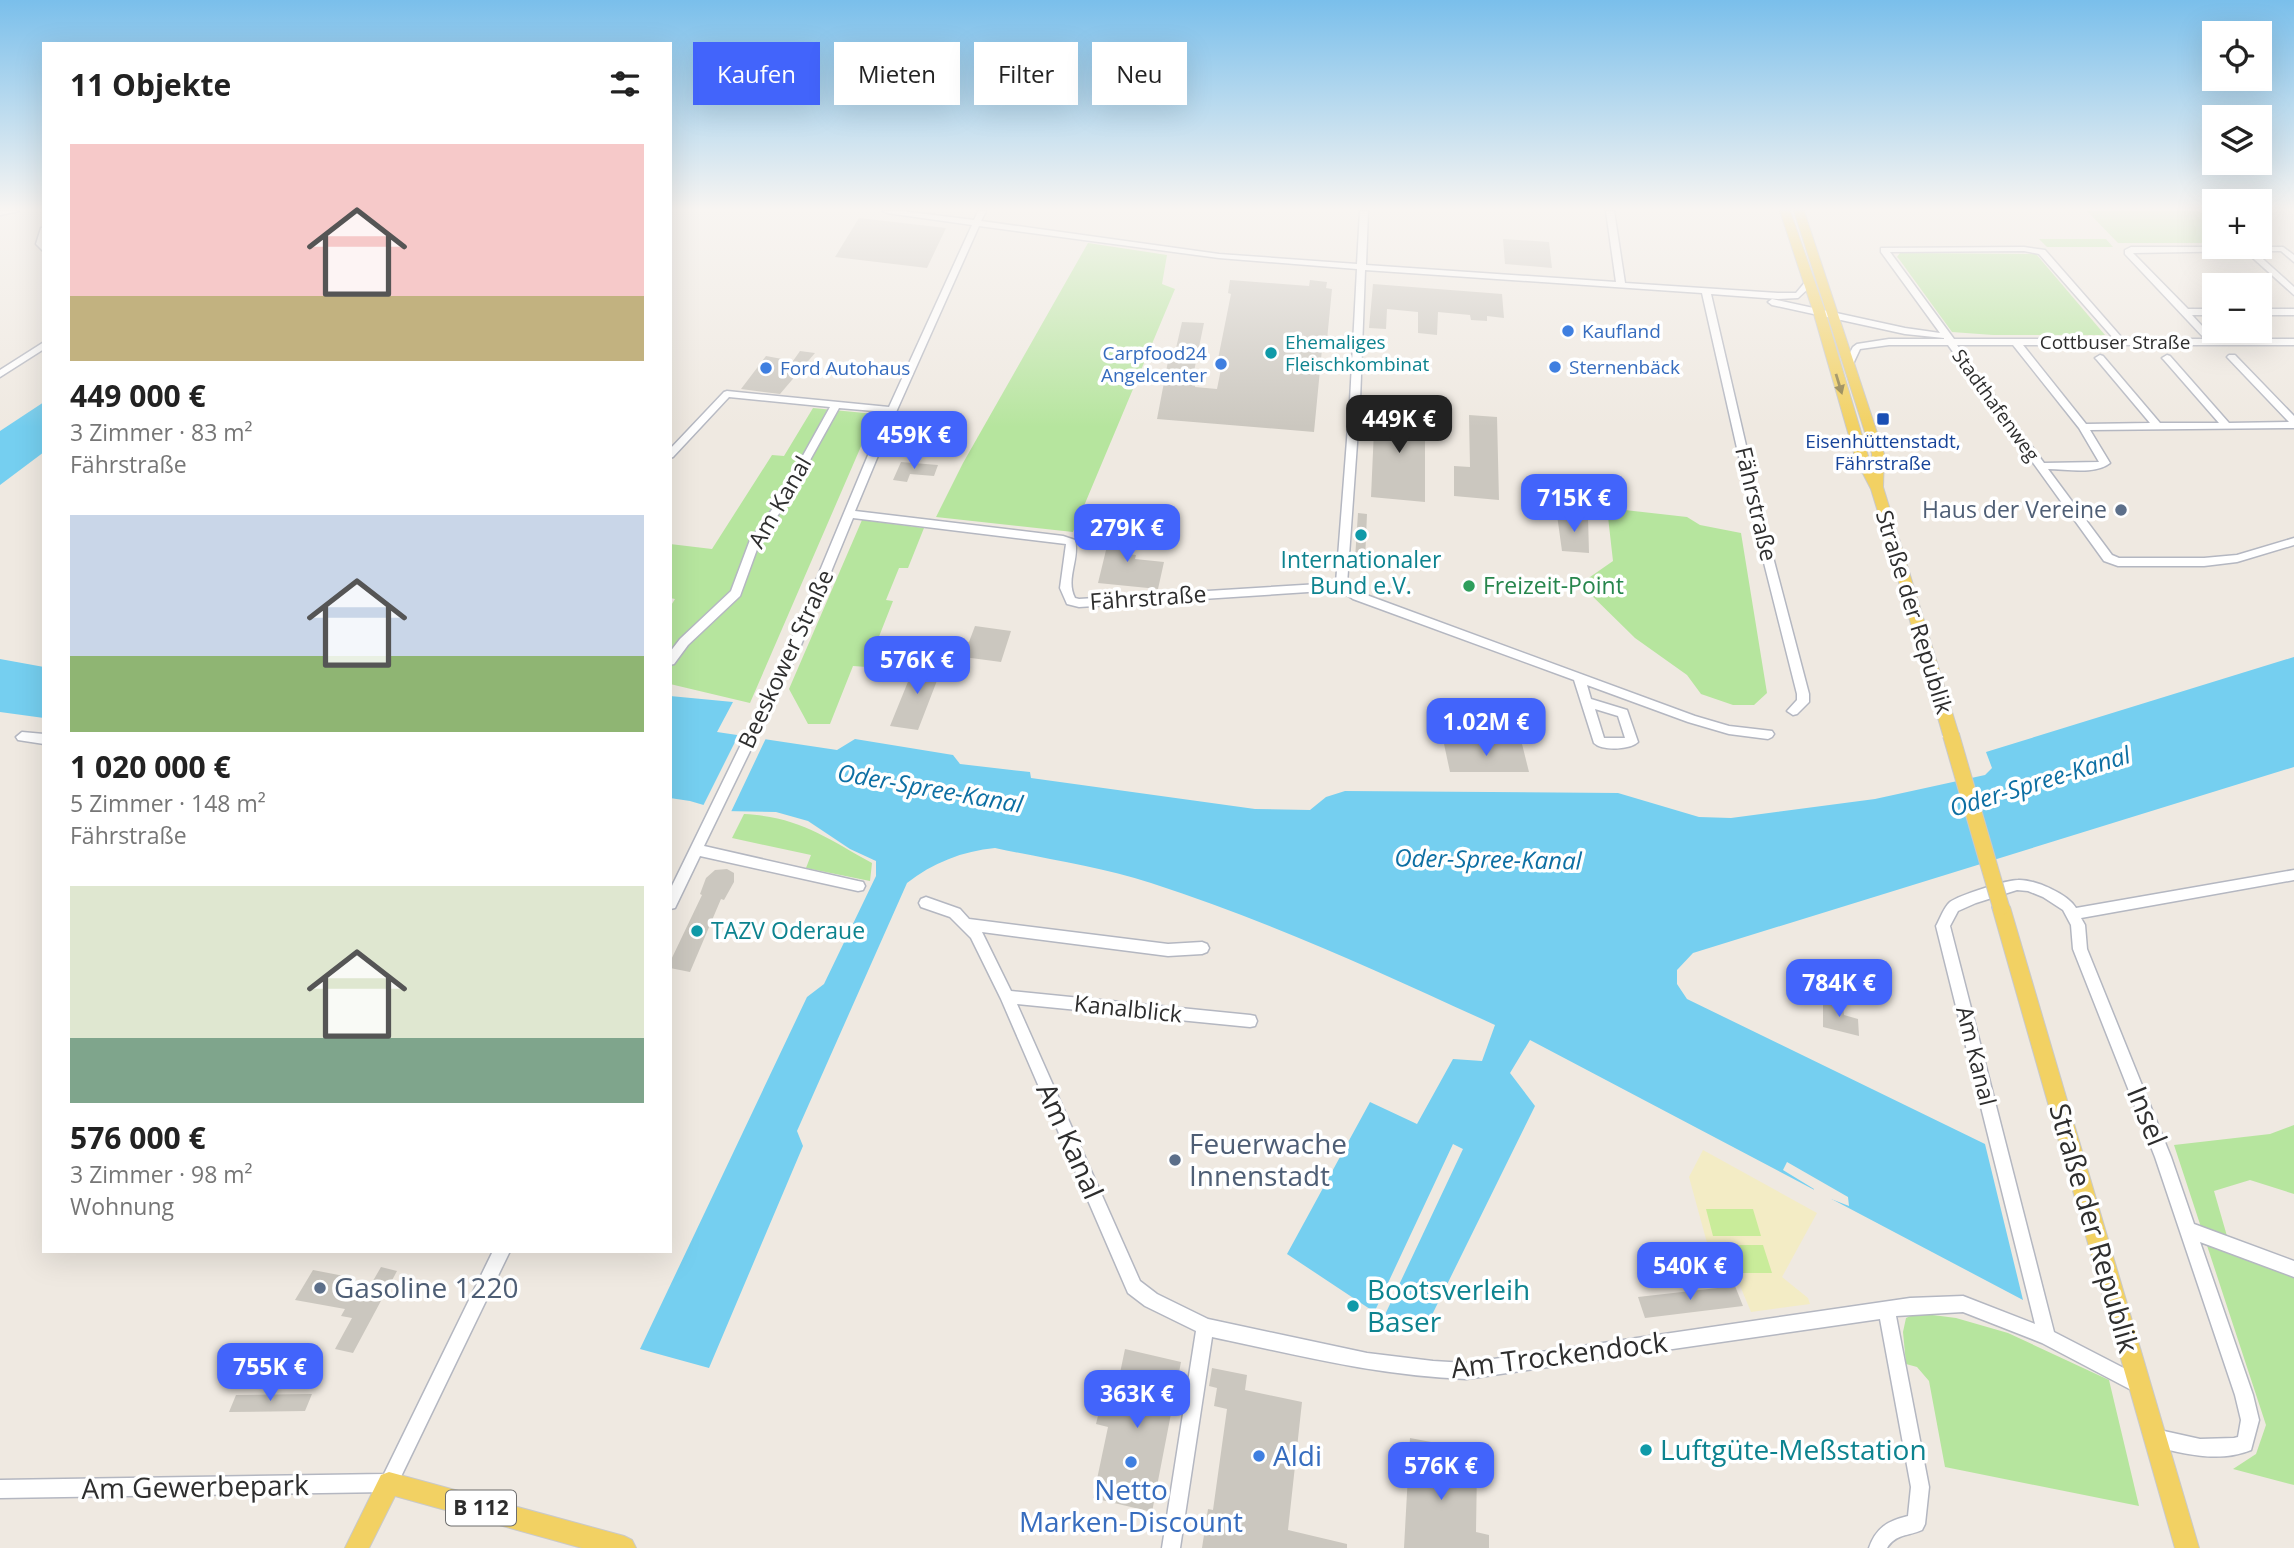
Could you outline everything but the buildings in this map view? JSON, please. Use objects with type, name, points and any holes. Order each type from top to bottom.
[{"type":"main road","name":"Straße der Republik","points":[[1809,283],[1862,460],[1877,489],[1951,735],[2187,1548]]},
{"type":"main road","name":"Straße der Republik","points":[[1824,283],[1878,454],[1877,489]]},
{"type":"main road","points":[[357,1548],[389,1483]]},
{"type":"main road","name":"B 112","points":[[389,1483],[624,1548]]},
{"type":"street","name":"Beeskower Straße","points":[[672,899],[793,650],[892,410],[949,283]]},
{"type":"street","points":[[1361,283],[1341,586],[1357,596],[1580,679],[1729,730],[1768,734]]},
{"type":"street","points":[[1596,283],[1790,296],[1804,291],[1809,283]]},
{"type":"street","name":"Stadthafenweg","points":[[1908,283],[2108,558],[2118,562],[2204,562],[2238,558],[2294,541]]},
{"type":"street","name":"Stadthafenweg","points":[[2070,283],[2121,342]]},
{"type":"street","points":[[2158,283],[2202,332]]},
{"type":"street","points":[[1706,292],[1820,314]]},
{"type":"street","name":"Fährstraße","points":[[1706,292],[1758,519],[1803,694],[1803,702],[1793,711]]},
{"type":"street","points":[[1732,294],[1836,318]]},
{"type":"street","points":[[2186,313],[2202,312]]},
{"type":"street","points":[[2272,312],[2294,312]]},
{"type":"street","name":"Cottbuser Straße","points":[[1836,318],[1949,340],[1978,342],[2202,342]]},
{"type":"street","name":"Cottbuser Straße","points":[[1836,318],[1937,343]]},
{"type":"street","name":"Cottbuser Straße","points":[[1850,362],[1857,347],[1867,344],[1937,343],[1949,340]]},
{"type":"street","points":[[2017,342],[2082,427],[2294,424]]},
{"type":"street","name":"Cottbuser Straße","points":[[2272,342],[2294,342]]},
{"type":"street","points":[[0,374],[42,346]]},
{"type":"street","points":[[2232,357],[2294,424]]},
{"type":"street","points":[[2100,358],[2157,426]]},
{"type":"street","points":[[2167,358],[2227,426]]},
{"type":"street","points":[[672,453],[727,394],[892,410]]},
{"type":"street","name":"Am Kanal","points":[[672,658],[684,642],[736,593],[755,540],[780,505],[836,404]]},
{"type":"street","name":"Stadthafenweg","points":[[2040,466],[2098,466],[2105,463],[2082,427]]},
{"type":"street","name":"Fährstraße","points":[[850,514],[1071,542],[1065,589],[1071,601],[1079,603],[1341,586]]},
{"type":"street","points":[[1580,679],[1587,702]]},
{"type":"street","points":[[22,737],[42,739]]},
{"type":"street","points":[[697,850],[858,886]]},
{"type":"street","points":[[2074,914],[2294,875]]},
{"type":"street","name":"Am Kanal","points":[[2047,1337],[1943,926],[1953,907],[2017,885],[2048,893],[2068,906],[2074,914]]},
{"type":"street","name":"Am Kanal","points":[[926,903],[955,913],[976,934],[1007,997],[1133,1287],[1149,1302],[1190,1317],[1205,1327]]},
{"type":"street","name":"Insel","points":[[2074,914],[2080,949],[2189,1230],[2250,1420],[2245,1444],[2235,1448],[2215,1450],[2155,1438]]},
{"type":"street","name":"Am Kanal","points":[[967,924],[1168,950],[1202,948]]},
{"type":"street","name":"Kanalblick","points":[[1007,997],[1250,1021]]},
{"type":"street","points":[[2189,1230],[2294,1269]]},
{"type":"street","points":[[389,1483],[501,1253]]},
{"type":"street","name":"Am Trockendock","points":[[1205,1327],[1373,1363],[1424,1370],[1466,1371],[1887,1310],[1936,1304],[1963,1304],[2047,1337],[2140,1385]]},
{"type":"street","points":[[1878,1548],[1884,1534],[1894,1528],[1916,1524],[1920,1487],[1887,1310]]},
{"type":"street","points":[[1171,1548],[1205,1327]]},
{"type":"street","name":"Am Gewerbepark","points":[[0,1489],[389,1483]]},
{"type":"green space","points":[[1065,283],[1162,283],[1175,289],[1073,532],[936,517],[963,463]]},
{"type":"green space","points":[[1916,283],[2061,283],[2105,335],[1993,335],[1952,332]]},
{"type":"green space","points":[[813,408],[875,414],[750,703],[672,684],[672,604],[675,599],[672,598],[672,544],[712,549],[772,455],[784,456]]},
{"type":"green space","points":[[1607,508],[1687,517],[1700,525],[1741,533],[1767,693],[1754,705],[1733,705],[1701,694],[1687,675],[1635,638],[1580,584],[1613,561]]},
{"type":"green space","points":[[862,520],[924,528],[908,568],[899,568],[886,600],[893,601],[867,667],[853,666],[830,724],[808,724],[789,689]]},
{"type":"green space","points":[[744,814],[781,819],[825,837],[872,863],[870,881],[806,868],[811,855],[732,838]]},
{"type":"green space","points":[[2294,1125],[2294,1194],[2250,1180],[2214,1191],[2231,1250],[2294,1274],[2294,1485],[2233,1469],[2256,1454],[2266,1425],[2174,1145],[2270,1134]]},
{"type":"green space","points":[[1706,1209],[1753,1209],[1761,1236],[1713,1236]]},
{"type":"green space","points":[[1715,1245],[1763,1245],[1772,1273],[1723,1273]]},
{"type":"green space","points":[[1917,1313],[1956,1318],[2008,1333],[2109,1380],[2139,1506],[1945,1467],[1929,1381],[1917,1367],[1906,1364],[1903,1332],[1906,1318]]},
{"type":"sand","points":[[1703,1150],[1817,1213],[1782,1277],[1808,1298],[1810,1304],[1751,1312],[1738,1281],[1718,1283],[1689,1177]]},
{"type":"water","points":[[42,403],[42,454],[0,485],[0,431]]},
{"type":"water","name":"Oder-Spree-Kanal","points":[[2294,657],[2294,767],[1693,953],[1677,970],[1677,984],[1687,999],[1985,1144],[2023,1300],[1530,1040],[1510,1073],[1535,1106],[1429,1321],[1419,1326],[1400,1329],[1287,1254],[1370,1102],[1417,1124],[1453,1059],[1482,1061],[1495,1025],[1325,949],[1195,898],[1113,872],[995,848],[948,859],[907,883],[797,1131],[803,1146],[709,1368],[640,1349],[807,997],[824,984],[876,876],[876,861],[850,849],[808,821],[776,812],[724,811],[672,798],[672,696],[733,702],[717,732],[837,750],[855,739],[953,755],[960,764],[1030,772],[1031,778],[1255,809],[1310,810],[1326,797],[1345,791],[1618,793],[1699,817],[1731,818],[1875,799],[1985,775],[1992,768],[1986,752]]},
{"type":"water","points":[[0,659],[42,667],[42,718],[0,712]]},
{"type":"pier","points":[[740,732],[767,736],[730,814],[702,808]]},
{"type":"pier","points":[[1453,1144],[1463,1149],[1382,1321],[1373,1315]]},
{"type":"pier","points":[[1787,1162],[1848,1197],[1849,1206],[1831,1199],[1829,1202],[1813,1194],[1814,1189],[1783,1170]]},
{"type":"place","name":"Kaufland","points":[[1568,331]]},
{"type":"place","name":"Ehemaliges Fleischkombinat","points":[[1271,353]]},
{"type":"place","name":"Carpfood24 Angelcenter","points":[[1221,364]]},
{"type":"place","name":"Sternenbäck","points":[[1555,367]]},
{"type":"place","name":"Ford Autohaus","points":[[766,368]]},
{"type":"place","name":"Eisenhüttenstadt, Fährstraße","points":[[1883,419]]},
{"type":"place","name":"Haus der Vereine","points":[[2121,510]]},
{"type":"place","name":"Internationaler Bund e.V.","points":[[1361,535]]},
{"type":"place","name":"Freizeit-Point","points":[[1469,586]]},
{"type":"place","name":"TAZV Oderaue","points":[[697,931]]},
{"type":"place","name":"Feuerwache Innenstadt","points":[[1175,1160]]},
{"type":"place","name":"Gasoline 1220","points":[[320,1288]]},
{"type":"place","name":"Bootsverleih Baser","points":[[1353,1306]]},
{"type":"place","name":"Luftgüte-Meßstation","points":[[1646,1450]]},
{"type":"place","name":"Aldi","points":[[1259,1456]]},
{"type":"place","name":"Netto Marken-Discount","points":[[1131,1462]]}]
